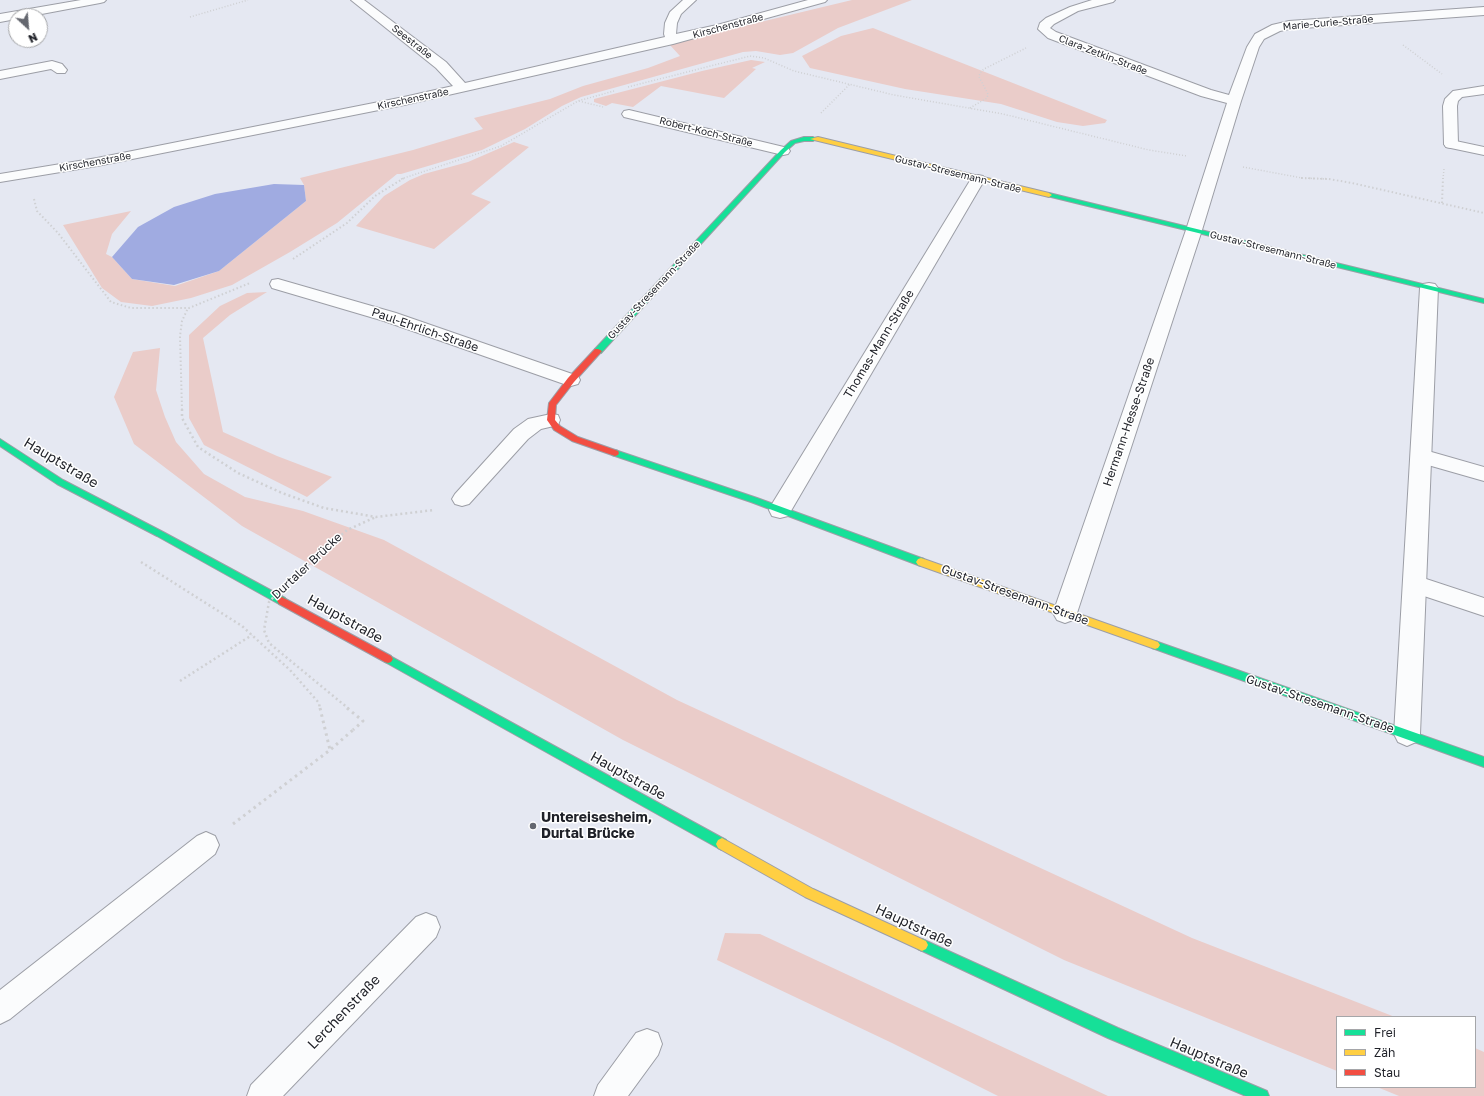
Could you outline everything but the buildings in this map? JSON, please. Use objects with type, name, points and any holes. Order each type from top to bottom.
[{"type":"street","points":[[0,18],[100,0]]},
{"type":"street","name":"Seestraße","points":[[357,0],[441,65],[462,88]]},
{"type":"street","points":[[673,40],[670,34],[671,23],[676,12],[689,0]]},
{"type":"street","name":"Kirschenstraße","points":[[0,178],[97,162],[256,131],[462,88],[673,40],[821,0]]},
{"type":"street","name":"Clara-Zetkin-Straße","points":[[1109,0],[1085,5],[1050,22],[1044,26],[1044,29],[1052,35],[1206,93],[1234,102]]},
{"type":"street","name":"Marie-Curie-Straße","points":[[1194,230],[1234,102],[1253,47],[1259,37],[1267,31],[1289,24],[1484,11]]},
{"type":"street","points":[[1451,144],[1450,106],[1452,99],[1458,94],[1484,90]]},
{"type":"street","name":"Robert-Koch-Straße","points":[[629,114],[783,151]]},
{"type":"street","name":"Gustav-Stresemann-Straße","points":[[1484,301],[818,139],[804,139],[792,142],[783,151],[571,380],[552,405],[551,420],[557,428],[575,439],[780,510],[1484,762]]},
{"type":"street","name":"Thomas-Mann-Straße","points":[[780,510],[978,179]]},
{"type":"street","name":"Hermann-Hesse-Straße","points":[[1065,613],[1194,230]]},
{"type":"street","name":"Paul-Ehrlich-Straße","points":[[278,284],[390,317],[571,380]]},
{"type":"street","points":[[1407,734],[1429,288]]},
{"type":"street","name":"Hauptstraße","points":[[0,442],[60,482],[243,579],[809,893],[1113,1033],[1262,1096]]},
{"type":"lane","points":[[0,75],[52,65],[61,70]]},
{"type":"lane","points":[[1451,144],[1484,151]]},
{"type":"lane","points":[[462,500],[521,434],[535,424],[551,420]]},
{"type":"lane","points":[[1421,456],[1484,474]]},
{"type":"lane","points":[[1414,584],[1484,607]]},
{"type":"lane","points":[[0,1009],[206,845]]},
{"type":"lane","name":"Lerchenstraße","points":[[262,1096],[426,927]]},
{"type":"lane","points":[[608,1096],[648,1044]]},
{"type":"path","points":[[190,17],[248,0]]},
{"type":"path","points":[[1369,19],[1468,92]]},
{"type":"path","points":[[970,108],[988,98],[988,94],[979,77],[980,73],[1052,35]]},
{"type":"path","points":[[804,139],[804,130],[850,84]]},
{"type":"path","points":[[1442,203],[1445,157],[1451,144]]},
{"type":"path","points":[[36,172],[33,194],[37,211],[58,234],[111,302],[131,308],[188,308],[182,321],[180,336],[182,418],[198,447],[238,473],[282,493],[324,508],[376,517],[454,507],[462,500]]},
{"type":"path","name":"Durtaler Brücke","points":[[330,750],[363,721],[269,643],[264,630],[269,602],[286,584],[347,530],[376,517]]},
{"type":"path","points":[[135,558],[242,626],[290,670],[319,703],[330,750],[206,845]]},
{"type":"path","points":[[180,681],[252,635]]},
{"type":"shaded area","points":[[852,0],[912,0],[838,28],[793,53],[780,55],[756,51],[743,52],[581,97],[562,106],[525,129],[482,150],[397,174],[337,223],[290,252],[232,285],[191,298],[152,306],[121,302],[102,288],[63,225],[131,211],[112,234],[106,254],[112,257],[132,279],[175,286],[219,271],[306,201],[304,185],[300,178],[413,150],[483,129],[474,118],[550,99],[583,86],[648,68],[680,56],[669,44]]},
{"type":"shaded area","points":[[873,28],[1107,120],[1105,123],[1083,126],[1057,122],[1001,104],[905,89],[810,68],[802,56],[841,36]]},
{"type":"shaded area","points":[[751,60],[765,62],[752,68],[756,69],[724,98],[661,86],[633,107],[612,103],[606,106],[594,102],[594,99]]},
{"type":"shaded area","points":[[514,142],[529,147],[471,194],[491,202],[434,249],[356,226],[384,196],[410,180],[424,174],[468,162]]},
{"type":"shaded area","points":[[267,292],[230,315],[203,338],[223,432],[277,456],[332,477],[307,497],[204,445],[189,418],[189,335],[220,306],[247,293]]},
{"type":"shaded area","points":[[160,348],[156,390],[165,417],[176,442],[204,474],[245,497],[303,511],[384,540],[677,700],[1192,938],[1392,1016],[1336,1016],[1336,1071],[1064,960],[623,740],[242,526],[134,444],[114,397],[133,352]]},
{"type":"shaded area","points":[[725,933],[760,934],[1108,1096],[998,1096],[892,1043],[717,960]]},
{"type":"shaded area","points":[[1476,1048],[1484,1052],[1484,1096],[1399,1096],[1379,1088],[1476,1088]]},
{"type":"water","points":[[274,184],[304,185],[306,201],[219,271],[174,285],[132,279],[112,257],[138,227],[174,207],[215,194]]},
{"type":"traffic: fast","points":[[598,351],[783,151],[793,142],[804,139],[813,139]]},
{"type":"traffic: fast","points":[[1049,195],[1484,301]]},
{"type":"traffic: fast","points":[[0,442],[60,482],[160,534],[282,601]]},
{"type":"traffic: fast","points":[[615,453],[754,500],[921,562]]},
{"type":"traffic: fast","points":[[1155,645],[1484,762]]},
{"type":"traffic: fast","points":[[388,659],[722,844]]},
{"type":"traffic: fast","points":[[922,945],[1113,1033],[1262,1096]]},
{"type":"traffic: slow","points":[[813,139],[1049,195]]},
{"type":"traffic: slow","points":[[921,562],[1155,645]]},
{"type":"traffic: slow","points":[[722,844],[809,893],[922,945]]},
{"type":"traffic: jam","points":[[598,351],[571,380],[552,405],[551,420],[557,428],[575,439],[615,453]]},
{"type":"traffic: jam","points":[[282,601],[388,659]]},
{"type":"place","name":"Untereisesheim, Durtal Brücke","points":[[533,826]]}]
